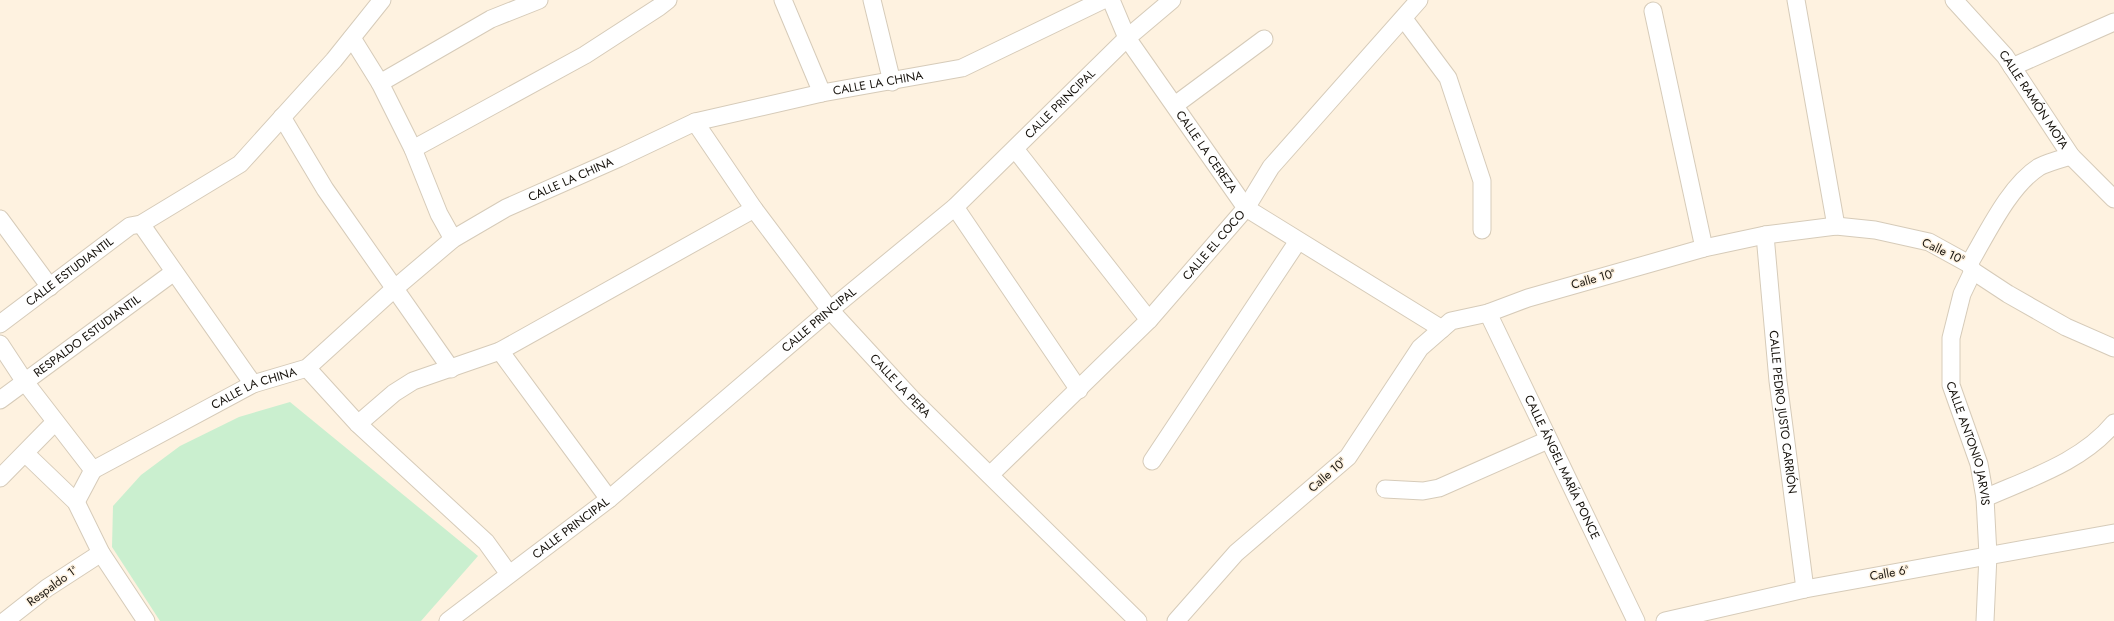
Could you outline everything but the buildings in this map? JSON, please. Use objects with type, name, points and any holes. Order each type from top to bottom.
[{"type":"street","name":"CALLE ESTUDIANTIL","points":[[0,324],[130,226],[141,224],[240,164],[352,38],[382,0]]},
{"type":"street","points":[[380,83],[491,19],[539,0]]},
{"type":"street","points":[[783,0],[822,93]]},
{"type":"street","points":[[872,0],[892,82]]},
{"type":"street","name":"CALLE LA CHINA","points":[[93,470],[253,384],[307,368],[394,288],[453,239],[506,208],[619,158],[695,122],[822,93],[892,82],[962,68],[1103,0]]},
{"type":"street","name":"CALLE LA CEREZA","points":[[1111,0],[1127,38],[1246,208],[1442,329]]},
{"type":"street","name":"CALLE PRINCIPAL","points":[[448,621],[494,588],[509,574],[610,499],[830,310],[955,207],[1127,38],[1172,0]]},
{"type":"street","name":"CALLE EL COCO","points":[[990,475],[1079,390],[1149,320],[1246,208],[1271,167],[1404,19],[1419,0]]},
{"type":"street","points":[[1796,0],[1836,226]]},
{"type":"street","name":"CALLE RAMÓN MOTA","points":[[1954,0],[2005,56],[2071,156],[2114,199]]},
{"type":"street","points":[[413,149],[585,55],[661,2]]},
{"type":"street","points":[[1653,11],[1704,248]]},
{"type":"street","points":[[1404,19],[1448,78],[1482,181],[1482,230]]},
{"type":"street","points":[[2012,67],[2114,22]]},
{"type":"street","points":[[352,38],[380,83],[413,149],[439,214],[453,239]]},
{"type":"street","points":[[1175,105],[1264,39]]},
{"type":"street","points":[[282,117],[325,189],[451,369]]},
{"type":"street","name":"CALLE LA PERA","points":[[695,122],[754,209],[830,310],[912,399],[1138,621]]},
{"type":"street","points":[[1015,149],[1149,320]]},
{"type":"street","name":"CALLE ANTONIO JARVIS","points":[[1985,621],[1988,555],[1984,498],[1979,464],[1951,385],[1951,338],[1962,294],[1971,267],[1998,212],[2028,177],[2040,167],[2071,156]]},
{"type":"street","points":[[955,207],[1079,390]]},
{"type":"street","points":[[358,424],[394,393],[413,381],[500,351],[754,209]]},
{"type":"street","points":[[0,219],[50,287]]},
{"type":"street","points":[[141,224],[253,384]]},
{"type":"street","name":"Calle 10ª","points":[[1176,621],[1236,553],[1348,458],[1420,348],[1451,321],[1488,313],[1528,298],[1704,248],[1766,235],[1836,226],[1875,230],[1929,242],[1971,267],[2008,294],[2066,327],[2114,348]]},
{"type":"street","name":"CALLE PEDRO JUSTO CARRIÓN","points":[[1766,235],[1778,381],[1805,589]]},
{"type":"street","points":[[1152,461],[1298,241]]},
{"type":"street","name":"RESPALDO ESTUDIANTIL","points":[[0,400],[174,272]]},
{"type":"street","name":"CALLE ÁNGEL MARÍA PONCE","points":[[1488,313],[1636,621]]},
{"type":"street","points":[[0,344],[25,382],[93,470],[76,502]]},
{"type":"street","points":[[500,351],[610,499]]},
{"type":"street","points":[[307,368],[358,424],[486,542],[509,574]]},
{"type":"street","points":[[0,478],[26,454],[55,422]]},
{"type":"street","points":[[1984,498],[2065,463],[2105,435],[2114,423]]},
{"type":"street","points":[[1385,489],[1424,491],[1440,488],[1548,440]]},
{"type":"street","points":[[26,454],[76,502],[101,553],[146,621]]},
{"type":"street","name":"Calle 6ª","points":[[1665,621],[1805,589],[2114,533]]},
{"type":"street","name":"Respaldo 1ª","points":[[5,621],[47,588],[101,553]]},
{"type":"green space","points":[[290,402],[478,556],[421,621],[160,621],[112,547],[113,506],[141,475],[180,446],[239,417]]}]
